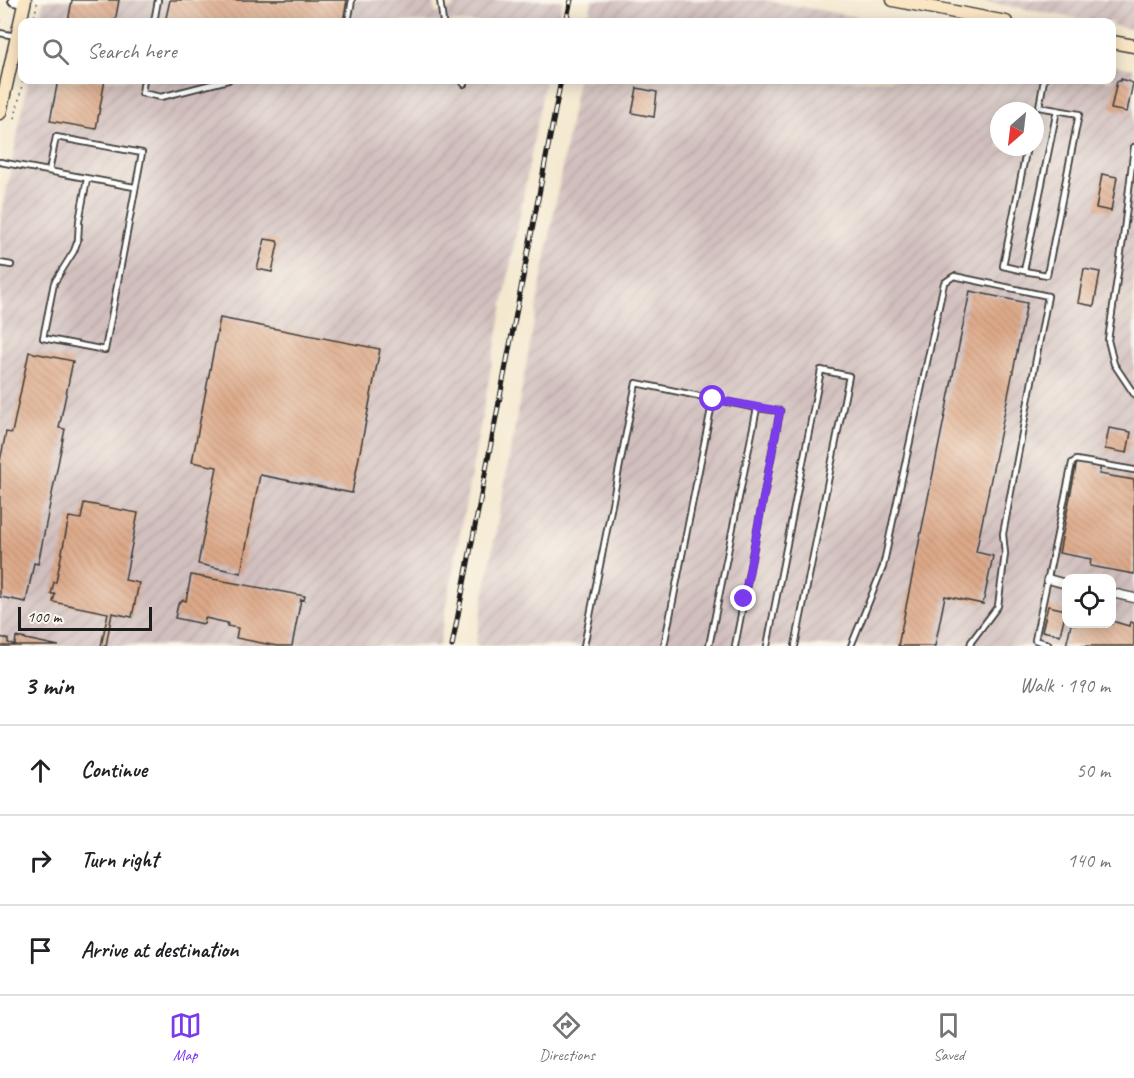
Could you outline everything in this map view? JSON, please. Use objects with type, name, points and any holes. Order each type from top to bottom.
[{"type":"main road","points":[[893,0],[985,18]]},
{"type":"main road","points":[[19,18],[21,1]]},
{"type":"main road","points":[[0,113],[18,27]]},
{"type":"main road","points":[[1116,43],[1134,46]]},
{"type":"street","points":[[1048,579],[1062,583]]},
{"type":"street","points":[[1116,594],[1134,598]]},
{"type":"lane","points":[[155,18],[158,0]]},
{"type":"lane","points":[[349,18],[352,0]]},
{"type":"lane","points":[[440,0],[443,18]]},
{"type":"lane","points":[[0,33],[17,36]]},
{"type":"lane","points":[[143,84],[142,93],[161,97],[212,84]]},
{"type":"lane","points":[[1039,102],[1043,84]]},
{"type":"lane","points":[[1026,156],[1003,266],[1047,275],[1079,114],[1044,109]]},
{"type":"lane","points":[[1024,271],[1057,110]]},
{"type":"lane","points":[[49,171],[56,137],[142,153],[105,350],[43,338],[54,283],[74,251],[78,240],[78,221],[87,178]]},
{"type":"lane","points":[[1134,147],[1108,340],[1114,364],[1134,394]]},
{"type":"lane","points":[[0,162],[134,187]]},
{"type":"lane","points":[[0,263],[11,265]]},
{"type":"lane","points":[[851,646],[883,567],[944,283],[954,276],[1048,297],[1003,534],[1005,554],[998,606],[970,646]]},
{"type":"lane","points":[[767,646],[820,370],[849,376],[795,646]]},
{"type":"lane","points":[[584,646],[636,383],[780,411],[735,646]]},
{"type":"lane","points":[[664,646],[713,399]]},
{"type":"lane","points":[[709,646],[757,408]]},
{"type":"lane","points":[[1047,646],[1048,644],[1035,640],[1072,463],[1076,460],[1134,470]]},
{"type":"path","points":[[34,18],[38,0]]},
{"type":"path","points":[[0,21],[6,22]]},
{"type":"path","points":[[15,118],[22,84]]},
{"type":"shaded area","points":[[44,0],[432,0],[436,14],[454,7],[453,0],[563,0],[558,18],[40,18]]},
{"type":"shaded area","points":[[592,0],[764,0],[862,18],[589,18]]},
{"type":"shaded area","points":[[976,0],[1134,0],[1134,30],[1116,26],[1116,18],[1074,18]]},
{"type":"shaded area","points":[[1116,66],[1134,69],[1134,646],[475,646],[577,84],[1116,84]]},
{"type":"shaded area","points":[[27,84],[544,84],[439,646],[0,646],[0,225]]},
{"type":"building","points":[[72,0],[119,0],[116,18],[69,18]]},
{"type":"building","points":[[170,0],[347,0],[344,18],[166,18]]},
{"type":"building","points":[[1121,79],[1133,83],[1127,112],[1111,109],[1117,81]]},
{"type":"building","points":[[57,84],[104,84],[96,129],[50,121]]},
{"type":"building","points":[[637,88],[657,92],[654,117],[632,113]]},
{"type":"building","points":[[1102,174],[1117,177],[1111,211],[1096,208]]},
{"type":"building","points":[[265,239],[277,241],[278,244],[272,272],[257,269]]},
{"type":"building","points":[[1084,269],[1100,272],[1094,306],[1078,303]]},
{"type":"building","points":[[970,291],[1027,303],[976,552],[993,556],[983,604],[945,596],[935,646],[898,646]]},
{"type":"building","points":[[220,318],[380,349],[352,493],[260,475],[241,573],[198,564],[217,467],[192,462]]},
{"type":"building","points":[[29,352],[73,361],[59,428],[65,429],[38,564],[34,563],[26,602],[0,597],[0,461],[6,432],[12,433]]},
{"type":"building","points":[[1109,428],[1131,432],[1127,453],[1105,449]]},
{"type":"building","points":[[1077,461],[1101,466],[1099,474],[1134,480],[1134,574],[1090,566],[1091,559],[1059,553]]},
{"type":"building","points":[[84,503],[138,513],[125,580],[139,583],[132,617],[112,613],[106,646],[101,646],[108,613],[53,602],[55,594],[51,594],[54,582],[56,582],[69,517],[81,519]]},
{"type":"building","points":[[191,575],[305,596],[304,600],[301,599],[292,646],[277,646],[236,638],[238,628],[227,626],[228,623],[205,618],[204,624],[175,618],[178,604],[183,600],[186,601]]},
{"type":"building","points":[[1048,606],[1062,609],[1060,635],[1042,631]]},
{"type":"building","points":[[1116,622],[1129,626],[1130,622],[1134,623],[1134,646],[1066,646],[1070,628],[1116,628]]},
{"type":"building","points":[[0,637],[8,639],[8,643],[15,645],[16,637],[59,646],[0,646]]},
{"type":"railway","points":[[567,18],[571,0]]},
{"type":"railway","points":[[452,646],[560,84]]},
{"type":"route","points":[[713,399],[780,411],[744,599]]}]
